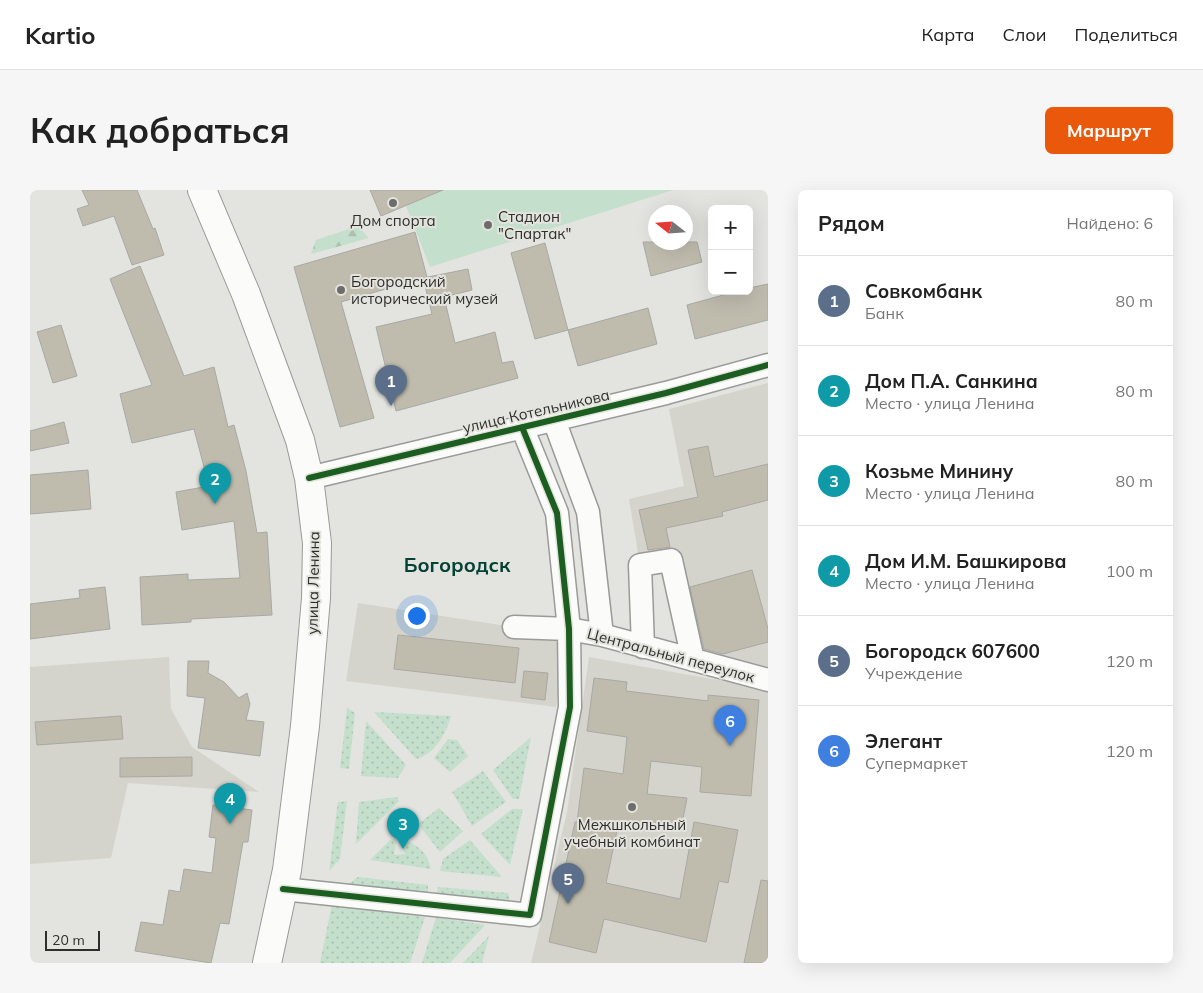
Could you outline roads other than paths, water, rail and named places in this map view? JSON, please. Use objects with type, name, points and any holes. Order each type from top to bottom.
[{"type":"main road","name":"улица Ленина","points":[[202,190],[246,294],[300,440],[309,478],[317,543],[316,598],[305,726],[283,889],[268,963]]},
{"type":"street","name":"улица Котельникова","points":[[309,478],[666,393],[768,365]]},
{"type":"street","points":[[554,420],[588,512],[602,635]]},
{"type":"street","points":[[283,889],[530,915],[570,707],[570,629],[557,513],[522,428]]},
{"type":"street","points":[[643,647],[640,565],[671,560],[693,660]]},
{"type":"street","name":"Центральный переулок","points":[[514,627],[570,629],[602,635],[768,680]]},
{"type":"place","name":"Дом спорта","points":[[393,203]]},
{"type":"place","name":"Стадион \"Спартак\"","points":[[488,225]]},
{"type":"place","name":"Богородский исторический музей","points":[[341,290]]},
{"type":"place","name":"Совкомбанк","points":[[391,406]]},
{"type":"place","name":"Дом П.А. Санкина","points":[[215,504]]},
{"type":"place","name":"Элегант","points":[[730,746]]},
{"type":"place","name":"Межшкольный учебный комбинат","points":[[632,807]]},
{"type":"place","name":"Дом И.М. Башкирова","points":[[230,824]]},
{"type":"place","name":"Козьме Минину","points":[[403,849]]},
{"type":"place","name":"Богородск 607600","points":[[568,904]]},
{"type":"district","name":"Богородск","points":[[457,564]]}]
